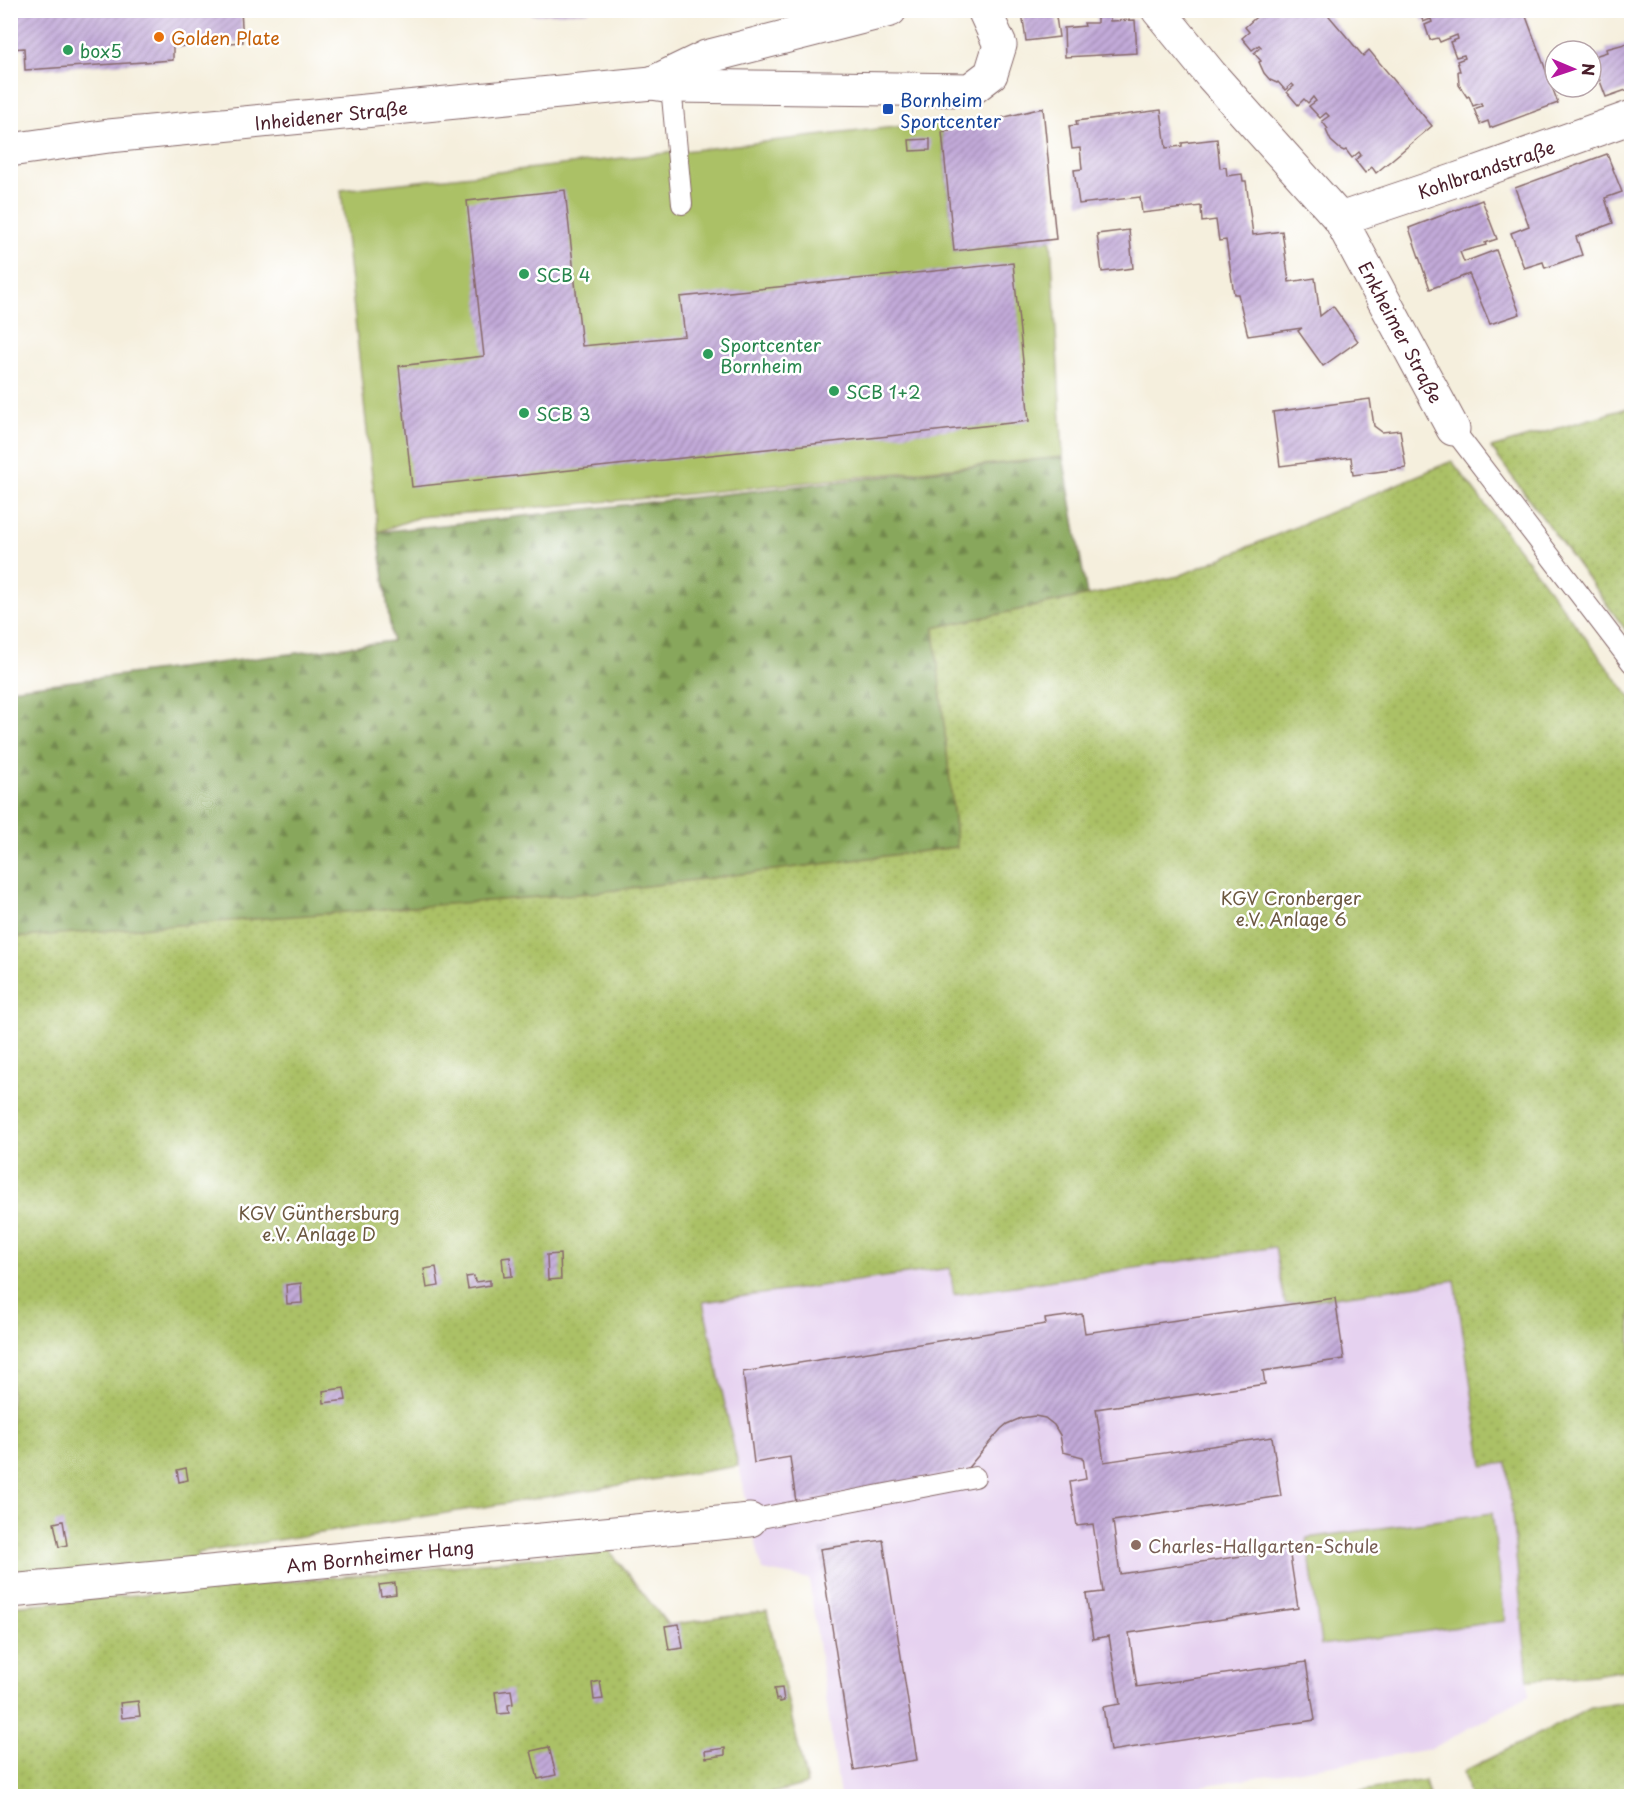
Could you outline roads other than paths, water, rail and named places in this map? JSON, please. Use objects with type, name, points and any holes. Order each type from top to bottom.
[{"type":"street","name":"Inheidener Straße","points":[[662,85],[706,57],[890,10]]},
{"type":"street","name":"Inheidener Straße","points":[[10,150],[109,136],[662,85],[970,90],[990,74],[1000,45],[984,10]]},
{"type":"street","name":"Enkheimer Straße","points":[[1158,10],[1210,75],[1340,219],[1453,429]]},
{"type":"street","name":"Kohlbrandstraße","points":[[1340,219],[1632,117]]},
{"type":"street","name":"Am Bornheimer Hang","points":[[10,1591],[750,1520]]},
{"type":"lane","points":[[662,85],[682,204]]},
{"type":"lane","name":"Enkheimer Straße","points":[[1453,429],[1632,663]]},
{"type":"lane","points":[[750,1520],[975,1477]]},
{"type":"place","name":"Golden Plate","points":[[159,37]]},
{"type":"place","name":"box5","points":[[68,50]]},
{"type":"place","name":"Bornheim Sportcenter","points":[[888,109]]},
{"type":"place","name":"SCB 4","points":[[524,274]]},
{"type":"place","name":"Sportcenter Bornheim","points":[[708,354]]},
{"type":"place","name":"SCB 1+2","points":[[834,391]]},
{"type":"place","name":"SCB 3","points":[[524,413]]},
{"type":"place","name":"Charles-Hallgarten-Schule","points":[[1136,1545]]},
{"type":"park label","name":"KGV Cronberger e.V. Anlage 6","points":[[1291,907]]},
{"type":"park label","name":"KGV Günthersburg e.V. Anlage D","points":[[319,1222]]}]
